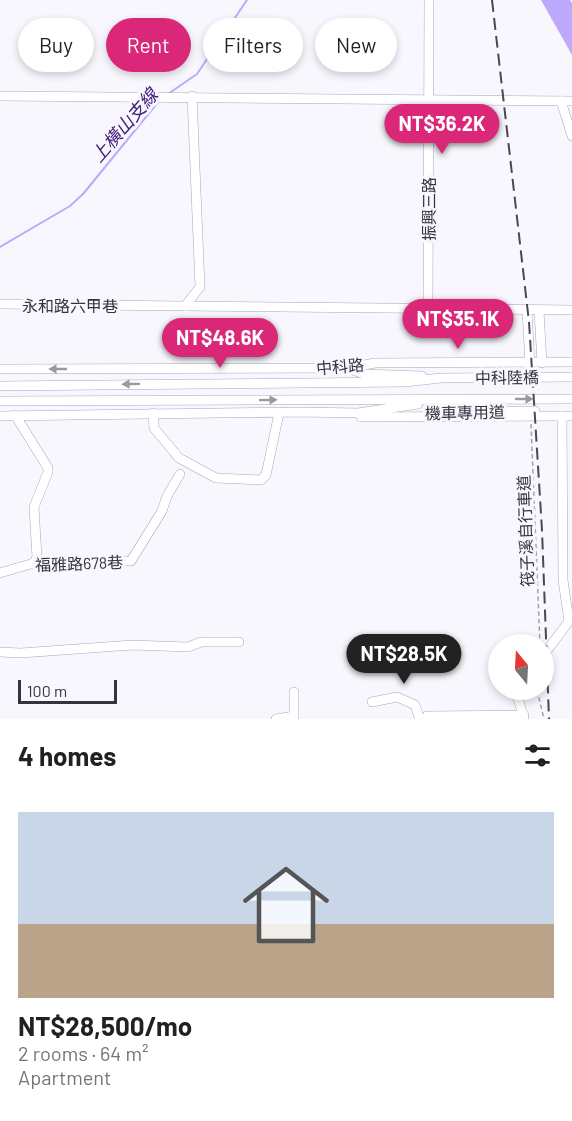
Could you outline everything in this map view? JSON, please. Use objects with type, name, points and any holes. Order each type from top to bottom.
[{"type":"street","name":"振興三路","points":[[428,309],[429,0]]},
{"type":"street","points":[[0,96],[572,101]]},
{"type":"street","points":[[185,306],[200,287],[192,96]]},
{"type":"street","points":[[561,101],[572,136]]},
{"type":"street","name":"永和路六甲巷","points":[[0,304],[572,310]]},
{"type":"street","points":[[527,311],[530,364]]},
{"type":"street","points":[[539,311],[542,363]]},
{"type":"street","name":"中科路","points":[[0,369],[208,370],[348,368],[375,363],[572,362]]},
{"type":"street","points":[[348,368],[572,368]]},
{"type":"street","points":[[348,368],[364,374],[441,378]]},
{"type":"street","points":[[208,370],[210,413]]},
{"type":"street","name":"中科陸橋","points":[[441,378],[572,377]]},
{"type":"street","name":"中科路","points":[[0,386],[405,382],[441,378]]},
{"type":"street","name":"中科陸橋","points":[[444,400],[572,399]]},
{"type":"street","points":[[332,415],[444,400]]},
{"type":"street","name":"中科路","points":[[0,401],[444,400]]},
{"type":"street","name":"機車專用道","points":[[358,413],[572,410]]},
{"type":"street","points":[[153,413],[154,428],[186,462],[216,478],[261,480],[266,475],[279,412]]},
{"type":"street","points":[[0,416],[279,412],[390,418],[567,416],[563,580],[569,621],[554,641]]},
{"type":"street","points":[[15,415],[48,468],[34,507],[37,557],[34,563]]},
{"type":"street","name":"福雅路678巷","points":[[0,573],[34,563],[131,561],[162,511],[167,496],[180,474]]},
{"type":"street","points":[[0,651],[21,653],[132,645],[188,647],[201,642],[239,642]]},
{"type":"street","points":[[276,719],[294,716],[294,692]]},
{"type":"street","points":[[372,702],[399,698],[414,704],[418,717],[425,719],[427,716],[524,717],[519,700]]},
{"type":"path","name":"筏子溪自行車道","points":[[531,417],[540,634]]},
{"type":"path","points":[[539,700],[543,719]]},
{"type":"shaded area","points":[[541,0],[570,0],[572,3],[572,55]]},
{"type":"waterway","name":"上橫山支線","points":[[168,94],[197,74],[247,0]]},
{"type":"waterway","name":"上橫山支線","points":[[0,247],[70,206],[83,194],[159,101]]},
{"type":"railway","points":[[492,0],[529,322],[542,530],[549,719]]}]
